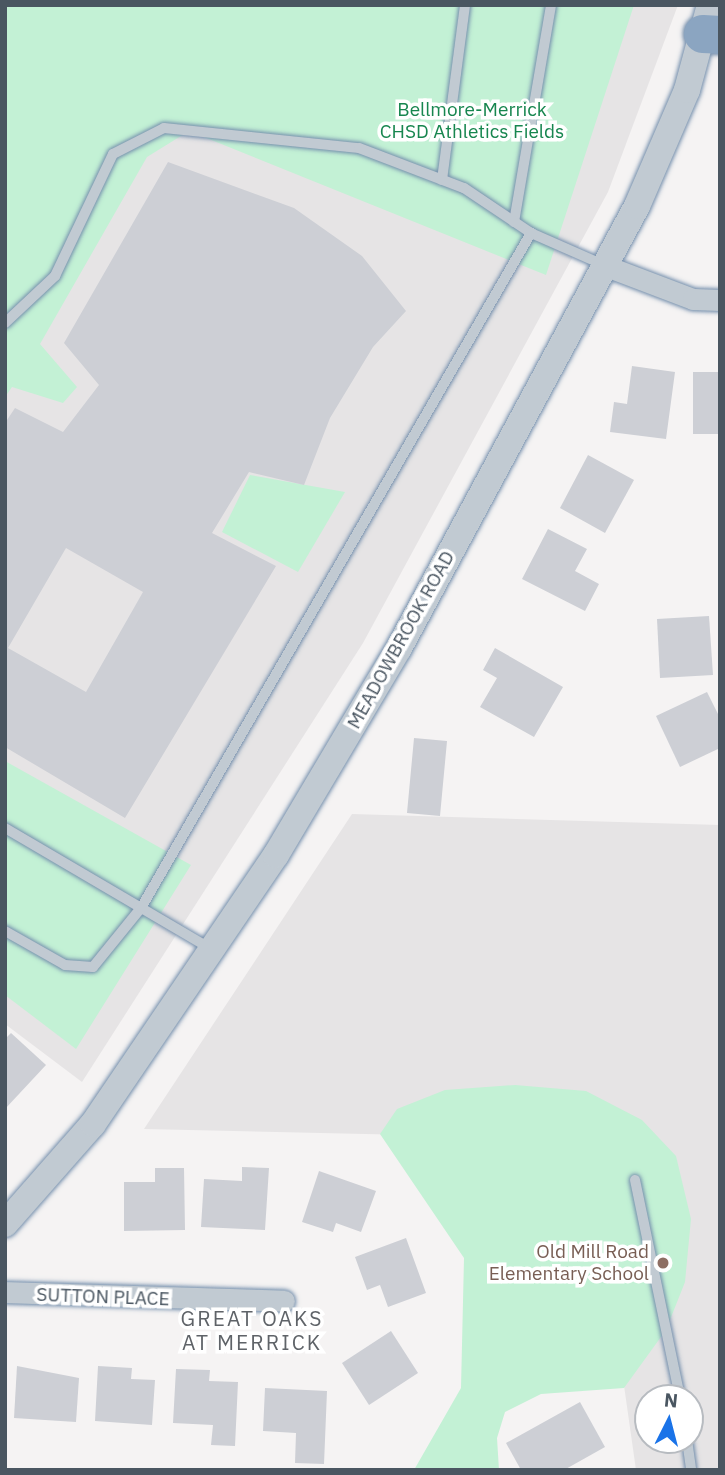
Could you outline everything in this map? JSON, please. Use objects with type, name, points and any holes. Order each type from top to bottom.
[{"type":"street","name":"MEADOWBROOK ROAD","points":[[5,1224],[93,1124],[276,855],[399,648],[606,266],[670,131],[711,25]]},
{"type":"street","points":[[606,266],[693,299],[720,300]]},
{"type":"street","name":"SUTTON PLACE","points":[[5,1292],[284,1301]]},
{"type":"lane","points":[[442,180],[465,5]]},
{"type":"lane","points":[[514,222],[551,5]]},
{"type":"lane","points":[[5,323],[55,275],[113,154],[164,128],[359,148],[442,180],[531,233],[606,266]]},
{"type":"lane","points":[[5,931],[65,965],[93,967],[141,908],[531,233]]},
{"type":"lane","points":[[5,828],[212,949]]},
{"type":"lane","points":[[635,1180],[677,1384]]},
{"type":"shaded area","points":[[5,5],[678,5],[608,192],[363,643],[82,1082],[5,1024]]},
{"type":"shaded area","name":"Old Mill Road Elementary School","points":[[352,814],[720,825],[720,1470],[636,1470],[589,1139],[144,1129]]},
{"type":"green space","name":"Bellmore-Merrick CHSD Athletics Fields","points":[[5,5],[634,5],[546,275],[189,131],[147,157],[40,344],[77,387],[63,403],[12,387],[5,397]]},
{"type":"green space","points":[[250,475],[345,492],[298,572],[222,532]]},
{"type":"green space","points":[[5,761],[191,865],[76,1049],[5,995]]},
{"type":"green space","points":[[515,1085],[586,1091],[642,1120],[676,1156],[691,1219],[685,1282],[666,1330],[624,1388],[541,1394],[505,1412],[497,1438],[499,1470],[414,1470],[461,1388],[464,1258],[380,1134],[397,1109],[445,1090]]},
{"type":"building","points":[[168,162],[294,208],[362,256],[406,311],[373,347],[330,418],[304,485],[249,472],[212,533],[276,566],[125,818],[5,747],[5,423],[15,408],[63,432],[99,385],[64,343]],"holes":[[[66,548],[143,592],[86,692],[8,648]]]},
{"type":"building","points":[[632,366],[675,372],[666,439],[610,432],[614,402],[627,404]]},
{"type":"building","points":[[693,372],[719,372],[720,434],[693,434]]},
{"type":"building","points":[[588,455],[634,480],[605,533],[560,508]]},
{"type":"building","points":[[548,529],[587,549],[575,571],[599,584],[585,611],[522,579]]},
{"type":"building","points":[[709,616],[713,675],[660,678],[657,619]]},
{"type":"building","points":[[495,648],[563,687],[534,737],[480,707],[497,678],[483,670]]},
{"type":"building","points":[[707,692],[720,718],[720,748],[680,767],[656,716]]},
{"type":"building","points":[[414,738],[447,741],[440,816],[407,813]]},
{"type":"building","points":[[11,1033],[46,1065],[5,1109],[5,1039]]},
{"type":"building","points":[[242,1167],[269,1168],[265,1230],[201,1227],[204,1179],[242,1181]]},
{"type":"building","points":[[155,1168],[184,1168],[185,1230],[124,1231],[124,1182],[155,1182]]},
{"type":"building","points":[[319,1171],[376,1191],[361,1232],[336,1223],[333,1232],[302,1222]]},
{"type":"building","points":[[406,1238],[426,1293],[388,1307],[380,1285],[367,1290],[355,1257]]},
{"type":"building","points":[[391,1331],[418,1373],[369,1405],[342,1363]]},
{"type":"building","points":[[17,1366],[79,1378],[76,1422],[14,1418]]},
{"type":"building","points":[[98,1366],[132,1368],[131,1379],[155,1380],[152,1425],[95,1421]]},
{"type":"building","points":[[176,1369],[210,1370],[209,1381],[238,1382],[235,1446],[211,1445],[213,1425],[173,1423]]},
{"type":"building","points":[[265,1388],[327,1391],[324,1464],[295,1463],[296,1433],[263,1431]]},
{"type":"building","points":[[580,1402],[605,1447],[564,1470],[521,1470],[506,1443]]},
{"type":"place","name":"Old Mill Road Elementary School","points":[[663,1263]]},
{"type":"district","name":"GREAT OAKS AT MERRICK","points":[[252,1330]]}]
